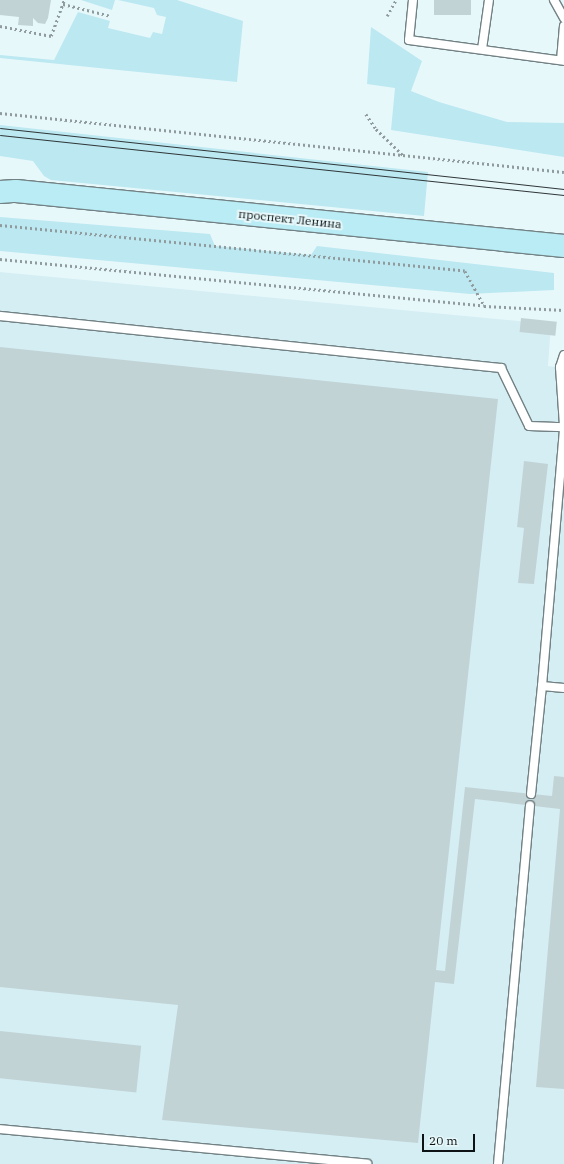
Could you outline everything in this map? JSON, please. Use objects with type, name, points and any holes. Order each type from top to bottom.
[{"type":"main road","name":"проспект Ленина","points":[[5,190],[564,246]]},
{"type":"lane","points":[[413,0],[409,40],[562,60],[564,26]]},
{"type":"lane","points":[[482,50],[489,0]]},
{"type":"lane","points":[[554,0],[564,18]]},
{"type":"lane","points":[[0,316],[501,368],[530,426],[564,427]]},
{"type":"lane","points":[[532,794],[564,427],[560,368],[564,355]]},
{"type":"lane","points":[[542,686],[564,688]]},
{"type":"lane","points":[[498,1164],[530,805]]},
{"type":"lane","points":[[0,1129],[367,1164]]},
{"type":"path","points":[[0,26],[51,36],[64,0]]},
{"type":"path","points":[[387,16],[396,0]]},
{"type":"path","points":[[63,4],[111,16]]},
{"type":"path","points":[[0,113],[405,157],[564,172]]},
{"type":"path","points":[[366,114],[376,129],[405,157]]},
{"type":"path","points":[[0,225],[465,271],[484,306]]},
{"type":"path","points":[[0,259],[484,306],[564,310]]},
{"type":"shaded area","points":[[81,0],[115,0],[112,10]]},
{"type":"shaded area","points":[[118,0],[177,0],[243,21],[237,82],[0,58],[0,55],[54,60],[78,12],[110,21],[108,28],[150,38],[153,32],[162,34],[166,17],[157,15],[154,8]]},
{"type":"shaded area","points":[[371,27],[422,61],[411,91],[439,102],[507,122],[564,123],[564,157],[391,130],[395,88],[367,84]]},
{"type":"shaded area","points":[[0,125],[428,172],[424,216],[51,180],[44,176],[33,161],[0,156]]},
{"type":"shaded area","points":[[0,217],[210,234],[215,246],[311,255],[317,246],[554,273],[554,290],[470,294],[0,251]]},
{"type":"shaded area","points":[[0,272],[551,324],[548,366],[564,368],[564,1164],[0,1164]]},
{"type":"building","points":[[0,0],[51,0],[48,18],[45,24],[38,23],[33,18],[33,26],[18,25],[19,17],[0,15]]},
{"type":"building","points":[[434,0],[471,0],[471,15],[434,15]]},
{"type":"building","points":[[521,318],[557,322],[555,336],[520,332]]},
{"type":"building","points":[[0,347],[498,399],[436,970],[445,971],[465,787],[552,796],[554,776],[564,777],[564,1089],[536,1087],[560,809],[475,799],[454,984],[435,982],[418,1143],[162,1120],[178,1005],[0,987]]},
{"type":"building","points":[[524,461],[548,464],[534,584],[518,583],[524,528],[517,527]]},
{"type":"building","points":[[0,1031],[141,1046],[136,1093],[0,1078]]},
{"type":"tram line","points":[[0,128],[564,189]]},
{"type":"tram line","points":[[0,135],[564,195]]}]
